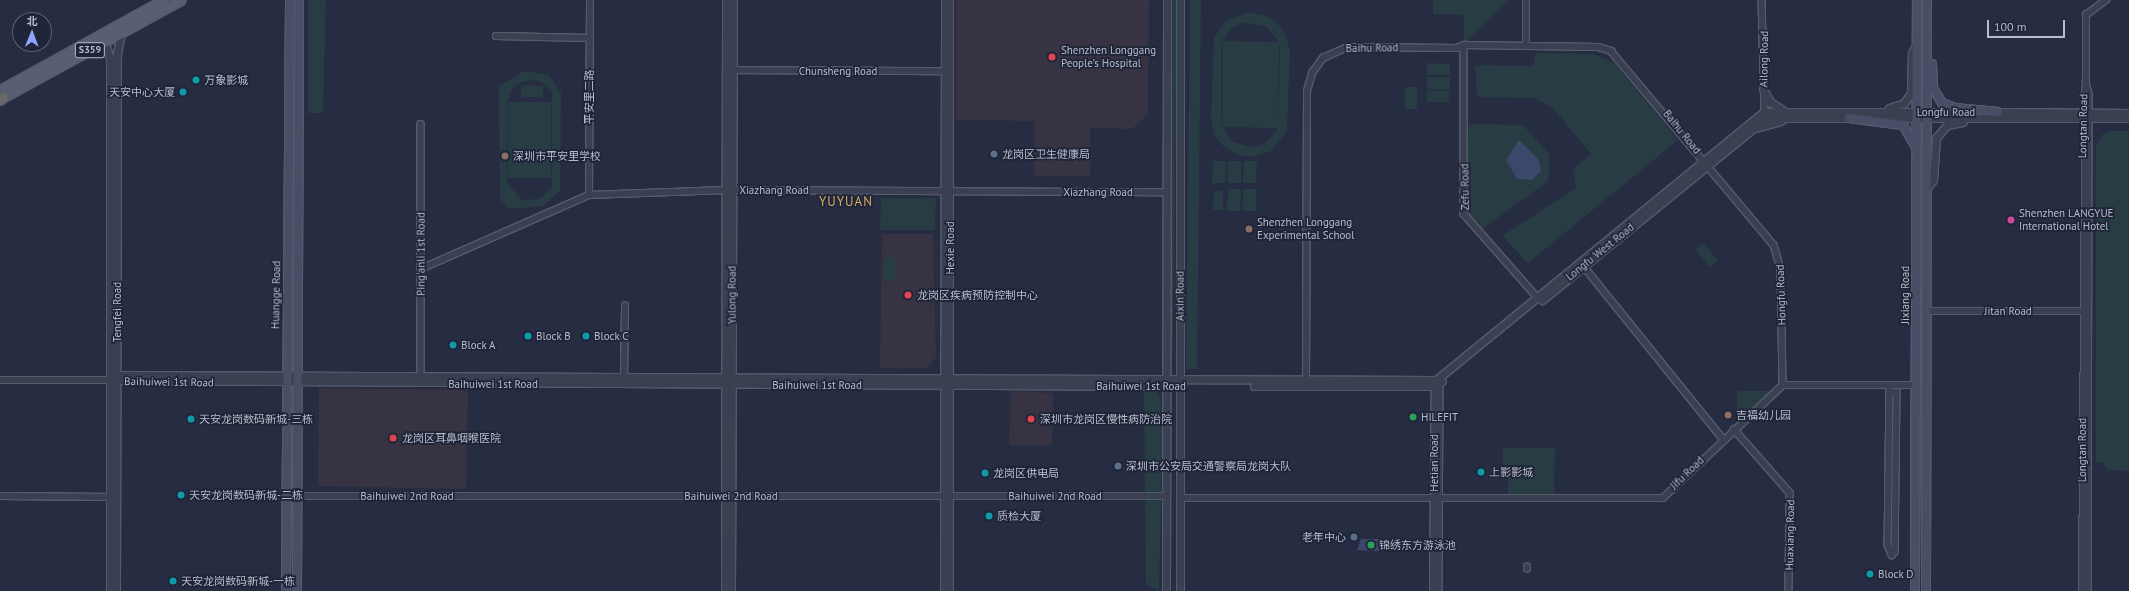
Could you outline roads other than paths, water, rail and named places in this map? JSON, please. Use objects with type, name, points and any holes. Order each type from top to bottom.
[{"type":"main road","name":"S359","points":[[1,96],[163,0]]},
{"type":"main road","name":"S359","points":[[1,96],[181,0]]},
{"type":"main road","name":"Huangge Road","points":[[286,591],[290,0]]},
{"type":"main road","name":"Huangge Road","points":[[297,591],[296,381],[299,0]]},
{"type":"main road","name":"Jixiang Road","points":[[1915,591],[1917,0]]},
{"type":"main road","name":"Jixiang Road","points":[[1926,591],[1927,0]]},
{"type":"main road","points":[[1927,44],[1931,53],[1933,88],[1942,103],[1955,108],[1998,112]]},
{"type":"main road","points":[[1849,118],[1903,125],[1913,138],[1917,156]]},
{"type":"main road","points":[[1911,591],[1916,580]]},
{"type":"main road","points":[[1926,580],[1930,591]]},
{"type":"street","name":"平安里二路","points":[[589,195],[590,0]]},
{"type":"street","name":"Yulong Road","points":[[725,591],[729,382],[729,70],[726,0]]},
{"type":"street","name":"Yulong Road","points":[[729,70],[733,0]]},
{"type":"street","name":"Hexie Road","points":[[945,0],[948,71]]},
{"type":"street","name":"Hexie Road","points":[[950,0],[947,191],[947,496],[950,591]]},
{"type":"street","name":"Aixin Road","points":[[1166,591],[1167,0]]},
{"type":"street","name":"Aixin Road","points":[[1180,0],[1180,591]]},
{"type":"street","points":[[1526,0],[1526,45]]},
{"type":"street","name":"Ailong Road","points":[[1762,0],[1764,115]]},
{"type":"street","name":"Longtan Road","points":[[2088,591],[2086,15],[2106,0]]},
{"type":"street","name":"Tengfei Road","points":[[110,591],[115,379],[117,43],[121,33]]},
{"type":"street","points":[[496,36],[590,38]]},
{"type":"street","name":"Baihu Road","points":[[1306,383],[1307,91],[1312,73],[1327,56],[1348,47],[1457,48],[1464,44],[1598,47],[1611,51],[1706,162]]},
{"type":"street","name":"Zefu Road","points":[[1464,44],[1464,214],[1539,299]]},
{"type":"street","points":[[1870,112],[1897,107],[1908,99],[1913,86],[1912,53],[1917,44]]},
{"type":"street","name":"Tengfei Road","points":[[99,45],[107,49],[110,58],[115,379]]},
{"type":"street","name":"Chunsheng Road","points":[[729,70],[948,71]]},
{"type":"street","points":[[1763,89],[1775,107],[1790,112]]},
{"type":"street","name":"Longfu Road","points":[[1764,115],[1790,112],[1870,112],[1917,115]]},
{"type":"street","name":"Longfu Road","points":[[1764,115],[1801,118],[1849,118],[1998,112],[2129,118]]},
{"type":"street","name":"Longfu Road","points":[[1927,115],[1980,118],[2129,113]]},
{"type":"street","name":"Longfu West Road","points":[[1437,383],[1764,115]]},
{"type":"street","name":"Longfu West Road","points":[[1706,162],[1749,132],[1764,115]]},
{"type":"street","points":[[1749,132],[1801,118]]},
{"type":"street","points":[[1926,189],[1933,180],[1934,144],[1940,130],[1948,125],[1980,118]]},
{"type":"street","name":"Ping'anli 1st Road","points":[[421,124],[421,381]]},
{"type":"street","name":"Hongfu Road","points":[[1706,162],[1774,244],[1780,256],[1783,385]]},
{"type":"street","name":"Xiazhang Road","points":[[421,269],[589,195],[729,190],[1166,192]]},
{"type":"street","points":[[1582,264],[1723,438]]},
{"type":"street","points":[[624,382],[625,306]]},
{"type":"street","name":"Jitan Road","points":[[1926,311],[2086,311]]},
{"type":"street","name":"Longtan Road","points":[[2082,591],[2086,311]]},
{"type":"street","name":"Baihuiwei 1st Road","points":[[115,379],[624,382],[1437,383]]},
{"type":"street","points":[[0,380],[115,379]]},
{"type":"street","name":"Hetian Road","points":[[1437,383],[1437,497],[1440,591]]},
{"type":"street","points":[[1783,385],[1916,385]]},
{"type":"street","name":"Jifu Road","points":[[1437,497],[1662,498],[1723,438],[1783,385]]},
{"type":"street","points":[[1890,385],[1888,545],[1894,555]]},
{"type":"street","name":"Huaxiang Road","points":[[1734,429],[1790,493],[1789,591]]},
{"type":"street","points":[[0,496],[113,497]]},
{"type":"street","name":"Baihuiwei 2nd Road","points":[[296,496],[1166,496]]},
{"type":"street","name":"Yulong Road","points":[[728,496],[731,591]]},
{"type":"street","name":"Hexie Road","points":[[944,591],[947,496]]},
{"type":"street","name":"Tengfei Road","points":[[113,497],[116,591]]},
{"type":"street","points":[[1180,498],[1437,497]]},
{"type":"street","name":"Hetian Road","points":[[1433,591],[1437,497]]},
{"type":"water","points":[[1519,140],[1538,159],[1541,171],[1532,180],[1517,179],[1506,160]]},
{"type":"water","name":"锦绣东方游泳池","points":[[1361,539],[1387,539],[1383,551],[1357,550]]},
{"type":"place","name":"Shenzhen Longgang People’s Hospital","points":[[1052,57]]},
{"type":"place","name":"万象影城","points":[[196,80]]},
{"type":"place","name":"天安中心大厦","points":[[183,92]]},
{"type":"place","name":"龙岗区卫生健康局","points":[[994,154]]},
{"type":"place","name":"深圳市平安里学校","points":[[505,156]]},
{"type":"place","name":"Shenzhen LANGYUE International Hotel","points":[[2011,220]]},
{"type":"place","name":"Shenzhen Longgang Experimental School","points":[[1249,229]]},
{"type":"place","name":"龙岗区疾病预防控制中心","points":[[908,295]]},
{"type":"place","name":"Block B","points":[[528,336]]},
{"type":"place","name":"Block C","points":[[586,336]]},
{"type":"place","name":"Block A","points":[[453,345]]},
{"type":"place","name":"吉福幼儿园","points":[[1728,415]]},
{"type":"place","name":"HILEFIT","points":[[1413,417]]},
{"type":"place","name":"天安龙岗数码新城-三栋","points":[[191,419]]},
{"type":"place","name":"深圳市龙岗区慢性病防治院","points":[[1031,419]]},
{"type":"place","name":"龙岗区耳鼻咽喉医院","points":[[393,438]]},
{"type":"place","name":"深圳市公安局交通警察局龙岗大队","points":[[1118,466]]},
{"type":"place","name":"上影影城","points":[[1481,472]]},
{"type":"place","name":"龙岗区供电局","points":[[985,473]]},
{"type":"place","name":"天安龙岗数码新城-二栋","points":[[181,495]]},
{"type":"place","name":"质检大厦","points":[[989,516]]},
{"type":"place","name":"老年中心","points":[[1354,537]]},
{"type":"place","name":"锦绣东方游泳池","points":[[1371,545]]},
{"type":"place","name":"Block D","points":[[1870,574]]},
{"type":"place","name":"天安龙岗数码新城-一栋","points":[[173,581]]},
{"type":"district","name":"YUYUAN","points":[[846,202]]}]
